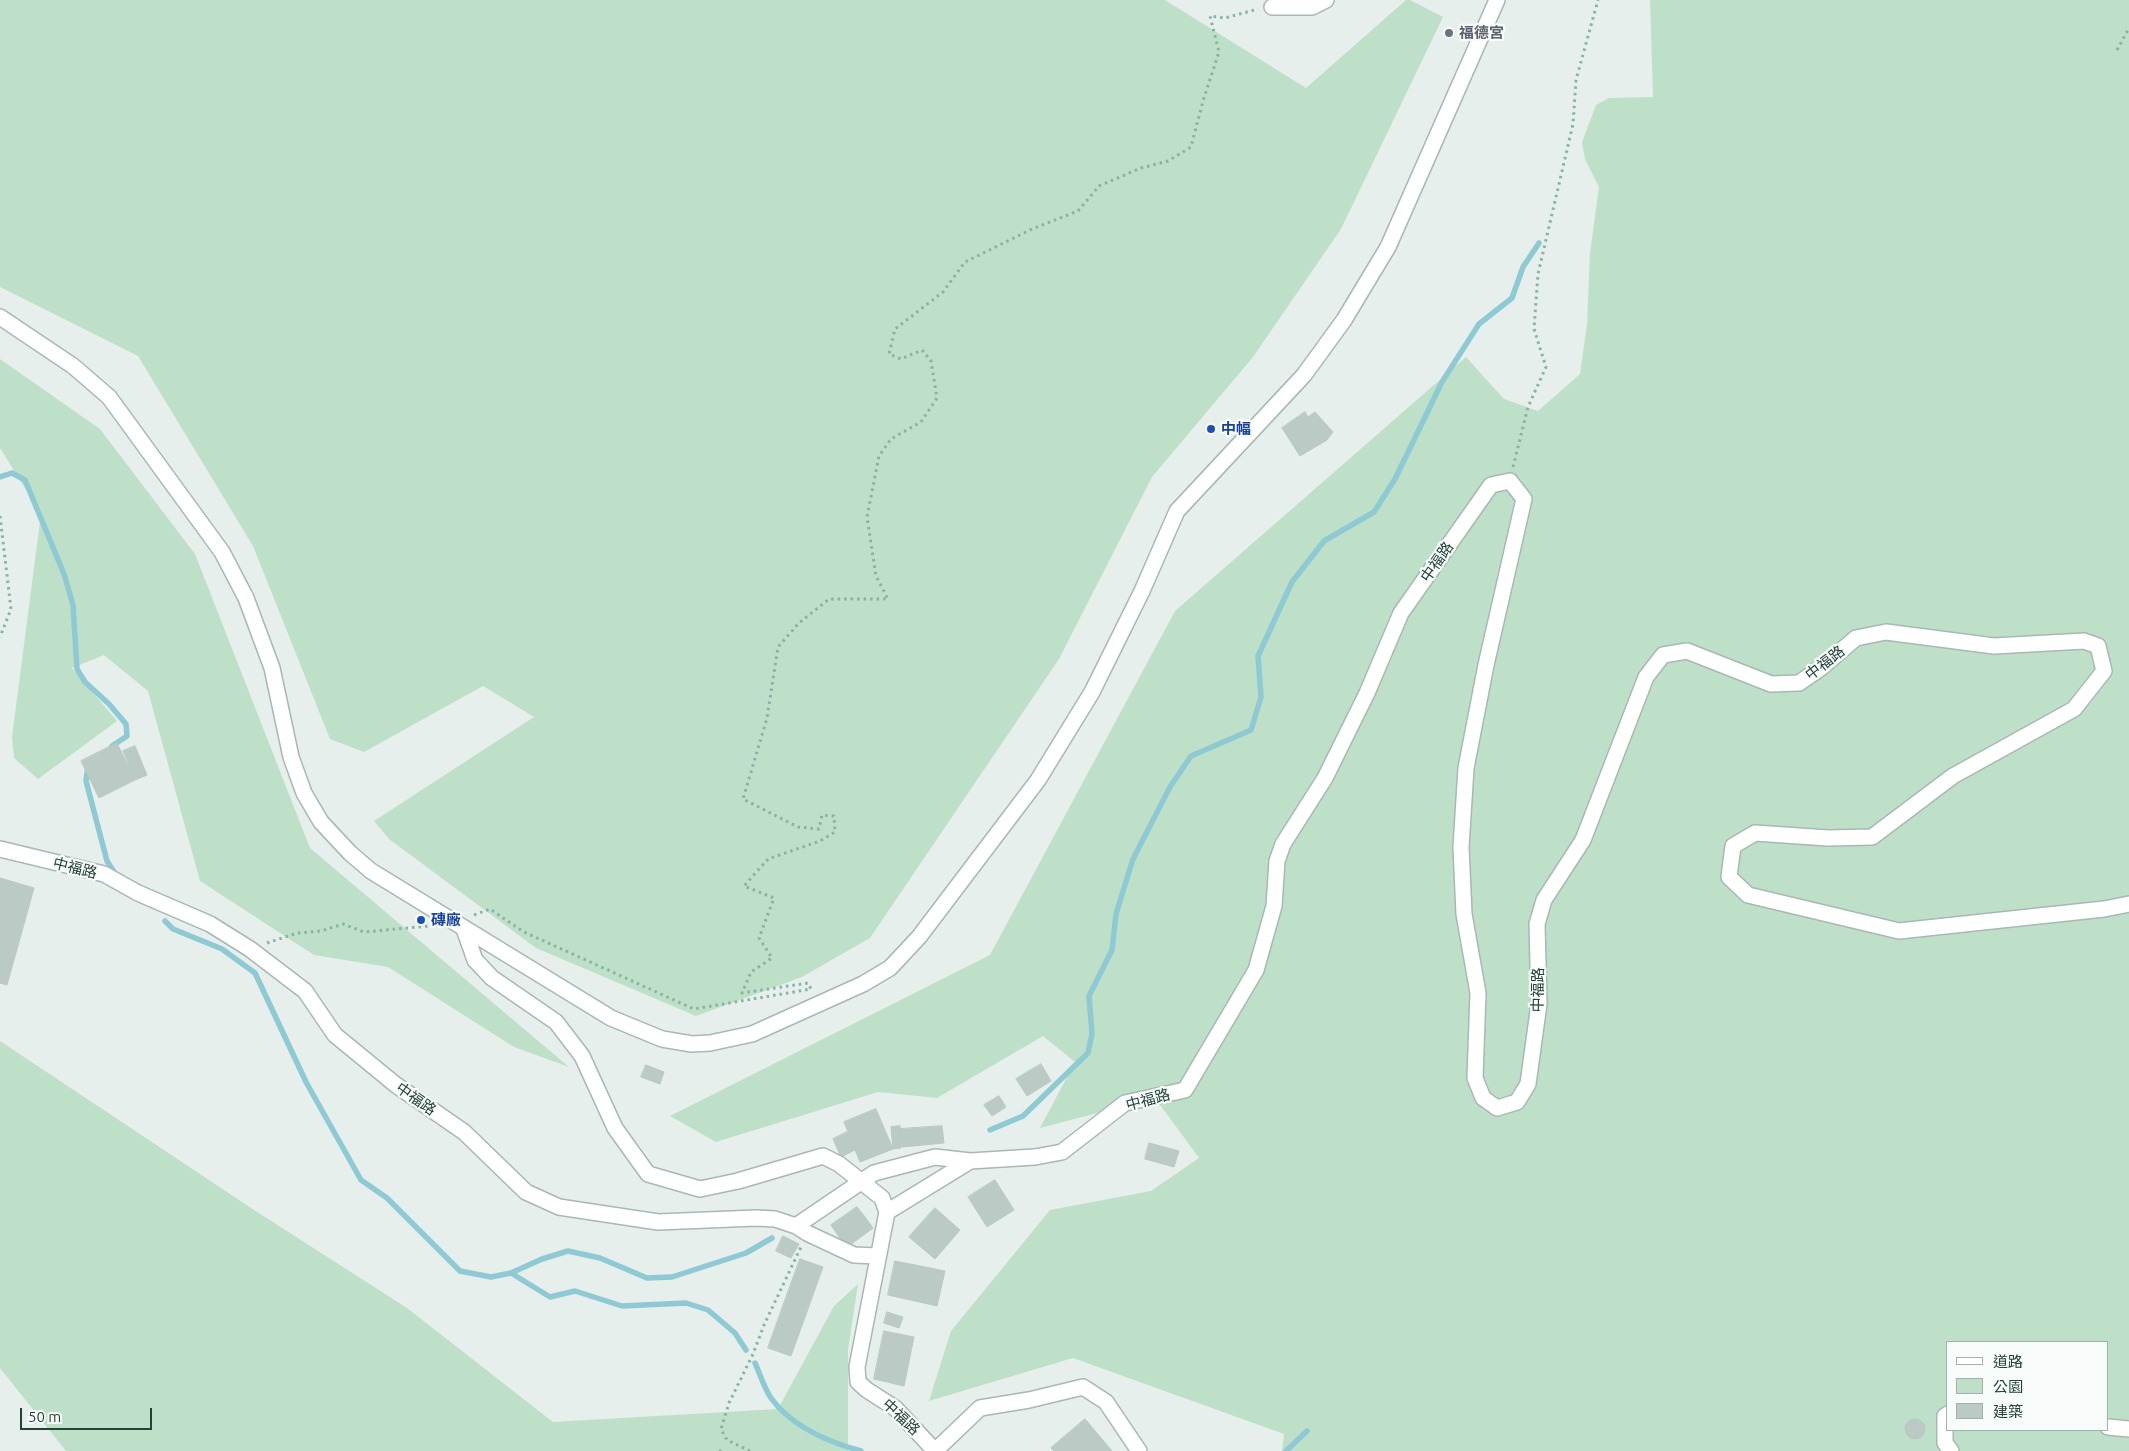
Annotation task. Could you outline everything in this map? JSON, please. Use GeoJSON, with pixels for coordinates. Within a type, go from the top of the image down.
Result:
{"type":"FeatureCollection","features":[{"type":"Feature","properties":{"kind":"street"},"geometry":{"type":"LineString","coordinates":[[1272,7],[1312,7],[1326,0]]}},
{"type":"Feature","properties":{"kind":"street"},"geometry":{"type":"LineString","coordinates":[[0,317],[73,366],[109,397],[222,552],[246,598],[272,668],[290,757],[304,793],[321,822],[350,854],[371,871],[611,1018],[662,1039],[692,1044],[710,1043],[752,1034],[863,984],[890,968],[919,937],[1038,780],[1092,692],[1142,591],[1177,511],[1304,376],[1344,320],[1388,247],[1497,0]]}},
{"type":"Feature","properties":{"kind":"street","name":"中福路"},"geometry":{"type":"LineString","coordinates":[[0,849],[104,874],[138,893],[210,924],[250,949],[305,991],[335,1035],[396,1085],[464,1132],[526,1192],[559,1207],[658,1222],[775,1219],[802,1230],[874,1173],[935,1157],[970,1161],[1035,1157],[1062,1152],[1125,1103],[1185,1090],[1256,970],[1274,906],[1277,861],[1283,844],[1329,770],[1367,693],[1401,613],[1492,485],[1510,481],[1524,499],[1486,665],[1466,768],[1461,846],[1464,914],[1478,993],[1475,1078],[1483,1098],[1497,1108],[1517,1102],[1528,1084],[1539,1004],[1537,924],[1544,900],[1583,840],[1646,677],[1663,655],[1687,651],[1771,684],[1799,682],[1822,667],[1856,638],[1886,632],[1994,646],[2084,641],[2098,646],[2104,671],[2074,709],[1953,776],[1872,837],[1828,838],[1754,833],[1733,846],[1728,877],[1748,895],[1899,931],[2104,909],[2129,904]]}},
{"type":"Feature","properties":{"kind":"street"},"geometry":{"type":"LineString","coordinates":[[459,926],[475,960],[492,978],[556,1022],[582,1056],[615,1128],[648,1174],[700,1188],[738,1181],[823,1156],[839,1164],[882,1198],[887,1212]]}},
{"type":"Feature","properties":{"kind":"street","name":"中福路"},"geometry":{"type":"LineString","coordinates":[[935,1451],[895,1408],[858,1382],[857,1366],[887,1212],[970,1161]]}},
{"type":"Feature","properties":{"kind":"street"},"geometry":{"type":"LineString","coordinates":[[802,1230],[854,1255],[878,1256]]}},
{"type":"Feature","properties":{"kind":"street"},"geometry":{"type":"LineString","coordinates":[[935,1451],[980,1408],[1030,1400],[1083,1388],[1106,1402],[1139,1451]]}},
{"type":"Feature","properties":{"kind":"street"},"geometry":{"type":"LineString","coordinates":[[1946,1416],[1946,1443],[1951,1451]]}},
{"type":"Feature","properties":{"kind":"street"},"geometry":{"type":"LineString","coordinates":[[2109,1427],[2129,1429]]}},
{"type":"Feature","properties":{"kind":"path"},"geometry":{"type":"LineString","coordinates":[[1510,481],[1515,454],[1528,407],[1546,367],[1534,329],[1538,274],[1573,124],[1576,80],[1598,0]]}},
{"type":"Feature","properties":{"kind":"path"},"geometry":{"type":"LineString","coordinates":[[250,949],[297,933],[320,931],[343,924],[364,932],[459,926],[490,908],[524,932],[694,1009],[811,989],[808,983],[742,993],[751,972],[772,958],[759,938],[774,898],[744,886],[768,859],[820,842],[835,832],[834,816],[822,815],[819,829],[798,828],[743,799],[767,718],[778,647],[799,623],[829,599],[888,598],[876,576],[867,517],[879,456],[891,439],[921,422],[937,398],[931,361],[922,350],[901,359],[889,354],[895,329],[943,292],[964,262],[1032,229],[1078,211],[1099,186],[1141,168],[1168,162],[1191,146],[1202,101],[1219,52],[1210,16],[1225,18],[1272,7]]}},
{"type":"Feature","properties":{"kind":"path"},"geometry":{"type":"LineString","coordinates":[[2117,50],[2129,28]]}},
{"type":"Feature","properties":{"kind":"path"},"geometry":{"type":"LineString","coordinates":[[0,516],[11,609],[0,637]]}},
{"type":"Feature","properties":{"kind":"path"},"geometry":{"type":"LineString","coordinates":[[750,1451],[727,1440],[721,1429],[729,1403],[753,1354],[802,1230]]}},
{"type":"Feature","properties":{"kind":"green space"},"geometry":{"type":"Polygon","coordinates":[[[0,0],[1165,0],[1306,88],[1406,0],[1410,0],[1443,17],[1341,229],[1253,357],[1152,477],[1059,659],[870,938],[802,977],[696,1016],[536,948],[389,839],[374,821],[534,717],[483,686],[364,752],[330,739],[253,546],[138,356],[0,287],[0,0]]]}},
{"type":"Feature","properties":{"kind":"green space"},"geometry":{"type":"Polygon","coordinates":[[[1650,0],[2129,0],[2129,1451],[1282,1451],[1284,1434],[1073,1358],[929,1401],[951,1331],[1050,1210],[1151,1191],[1199,1158],[1155,1098],[1040,1128],[1075,1062],[1043,1036],[937,1098],[878,1092],[716,1142],[670,1116],[990,955],[1175,611],[1466,357],[1504,399],[1538,411],[1580,374],[1587,325],[1590,253],[1599,187],[1585,159],[1582,142],[1596,105],[1609,98],[1653,97],[1650,0]]]}},
{"type":"Feature","properties":{"kind":"green space"},"geometry":{"type":"Polygon","coordinates":[[[0,359],[100,429],[195,554],[310,848],[569,1067],[514,1047],[388,967],[314,955],[200,881],[148,691],[104,655],[72,668],[117,721],[38,779],[14,758],[12,737],[41,514],[0,448],[0,359]]]}},
{"type":"Feature","properties":{"kind":"green space"},"geometry":{"type":"Polygon","coordinates":[[[0,1041],[251,1208],[407,1308],[553,1422],[778,1409],[834,1306],[858,1284],[848,1350],[848,1451],[66,1451],[0,1368],[0,1041]]]}},
{"type":"Feature","properties":{"kind":"building"},"geometry":{"type":"Polygon","coordinates":[[[1305,412],[1308,417],[1315,412],[1333,432],[1327,440],[1300,456],[1282,428],[1305,412]]]}},
{"type":"Feature","properties":{"kind":"building"},"geometry":{"type":"Polygon","coordinates":[[[117,743],[135,780],[99,798],[81,761],[117,743]]]}},
{"type":"Feature","properties":{"kind":"building"},"geometry":{"type":"Polygon","coordinates":[[[135,746],[147,775],[135,780],[123,751],[135,746]]]}},
{"type":"Feature","properties":{"kind":"building"},"geometry":{"type":"Polygon","coordinates":[[[0,878],[34,888],[7,985],[0,983],[0,878]]]}},
{"type":"Feature","properties":{"kind":"building"},"geometry":{"type":"Polygon","coordinates":[[[1041,1064],[1051,1081],[1027,1096],[1016,1079],[1041,1064]]]}},
{"type":"Feature","properties":{"kind":"building"},"geometry":{"type":"Polygon","coordinates":[[[646,1065],[664,1072],[660,1084],[641,1077],[646,1065]]]}},
{"type":"Feature","properties":{"kind":"building"},"geometry":{"type":"Polygon","coordinates":[[[999,1096],[1006,1107],[992,1116],[984,1105],[999,1096]]]}},
{"type":"Feature","properties":{"kind":"building"},"geometry":{"type":"Polygon","coordinates":[[[876,1109],[893,1149],[860,1162],[844,1122],[876,1109]]]}},
{"type":"Feature","properties":{"kind":"building"},"geometry":{"type":"Polygon","coordinates":[[[900,1126],[901,1148],[893,1149],[891,1127],[900,1126]]]}},
{"type":"Feature","properties":{"kind":"building"},"geometry":{"type":"Polygon","coordinates":[[[942,1126],[944,1143],[902,1147],[900,1129],[942,1126]]]}},
{"type":"Feature","properties":{"kind":"building"},"geometry":{"type":"Polygon","coordinates":[[[847,1132],[855,1150],[841,1157],[833,1139],[847,1132]]]}},
{"type":"Feature","properties":{"kind":"building"},"geometry":{"type":"Polygon","coordinates":[[[1149,1143],[1179,1151],[1174,1167],[1145,1159],[1149,1143]]]}},
{"type":"Feature","properties":{"kind":"building"},"geometry":{"type":"Polygon","coordinates":[[[995,1180],[1014,1210],[987,1227],[968,1197],[995,1180]]]}},
{"type":"Feature","properties":{"kind":"building"},"geometry":{"type":"Polygon","coordinates":[[[857,1207],[865,1217],[839,1237],[831,1225],[857,1207]]]}},
{"type":"Feature","properties":{"kind":"building"},"geometry":{"type":"Polygon","coordinates":[[[935,1208],[960,1230],[935,1259],[909,1237],[935,1208]]]}},
{"type":"Feature","properties":{"kind":"building"},"geometry":{"type":"Polygon","coordinates":[[[865,1217],[873,1228],[846,1248],[839,1237],[865,1217]]]}},
{"type":"Feature","properties":{"kind":"building"},"geometry":{"type":"Polygon","coordinates":[[[783,1236],[799,1244],[791,1258],[776,1251],[783,1236]]]}},
{"type":"Feature","properties":{"kind":"building"},"geometry":{"type":"Polygon","coordinates":[[[800,1259],[823,1267],[791,1356],[768,1348],[800,1259]]]}},
{"type":"Feature","properties":{"kind":"building"},"geometry":{"type":"Polygon","coordinates":[[[895,1261],[945,1271],[937,1306],[888,1295],[895,1261]]]}},
{"type":"Feature","properties":{"kind":"building"},"geometry":{"type":"Polygon","coordinates":[[[887,1312],[903,1317],[899,1328],[884,1323],[887,1312]]]}},
{"type":"Feature","properties":{"kind":"building"},"geometry":{"type":"Polygon","coordinates":[[[884,1331],[914,1337],[904,1386],[874,1379],[884,1331]]]}},
{"type":"Feature","properties":{"kind":"building"},"geometry":{"type":"Polygon","coordinates":[[[1085,1419],[1112,1451],[1054,1451],[1051,1448],[1085,1419]]]}},
{"type":"Feature","properties":{"kind":"building"},"geometry":{"type":"Polygon","coordinates":[[[1915,1419],[1922,1422],[1925,1429],[1922,1436],[1915,1439],[1908,1436],[1905,1429],[1908,1422],[1915,1419]]]}},
{"type":"Feature","properties":{"kind":"waterway"},"geometry":{"type":"LineString","coordinates":[[990,1130],[1023,1116],[1088,1053],[1092,1034],[1089,996],[1112,950],[1116,914],[1133,859],[1170,787],[1191,756],[1251,730],[1261,697],[1258,656],[1292,582],[1324,541],[1374,512],[1395,479],[1442,382],[1479,324],[1512,298],[1523,267],[1539,243]]}},
{"type":"Feature","properties":{"kind":"waterway"},"geometry":{"type":"LineString","coordinates":[[0,477],[12,473],[25,480],[64,574],[73,605],[77,669],[85,682],[109,704],[126,724],[127,736],[112,746]]}},
{"type":"Feature","properties":{"kind":"waterway"},"geometry":{"type":"LineString","coordinates":[[88,766],[86,781],[107,861],[116,875]]}},
{"type":"Feature","properties":{"kind":"waterway"},"geometry":{"type":"LineString","coordinates":[[165,921],[173,929],[222,949],[255,973],[306,1082],[361,1180],[387,1198],[460,1271],[491,1277],[511,1273],[542,1259],[568,1251],[600,1258],[647,1278],[672,1277],[746,1253],[772,1238]]}},
{"type":"Feature","properties":{"kind":"waterway"},"geometry":{"type":"LineString","coordinates":[[511,1273],[550,1297],[575,1291],[622,1306],[686,1303],[708,1310],[735,1333],[746,1350]]}},
{"type":"Feature","properties":{"kind":"waterway"},"geometry":{"type":"LineString","coordinates":[[755,1363],[771,1398],[789,1417],[824,1438],[861,1451]]}},
{"type":"Feature","properties":{"kind":"waterway"},"geometry":{"type":"LineString","coordinates":[[1286,1451],[1307,1431]]}},
{"type":"Feature","properties":{"kind":"place","name":"福德宮"},"geometry":{"type":"Point","coordinates":[1449,33]}},
{"type":"Feature","properties":{"kind":"place","name":"中幅"},"geometry":{"type":"Point","coordinates":[1211,429]}},
{"type":"Feature","properties":{"kind":"place","name":"磚廠"},"geometry":{"type":"Point","coordinates":[421,920]}}]}
